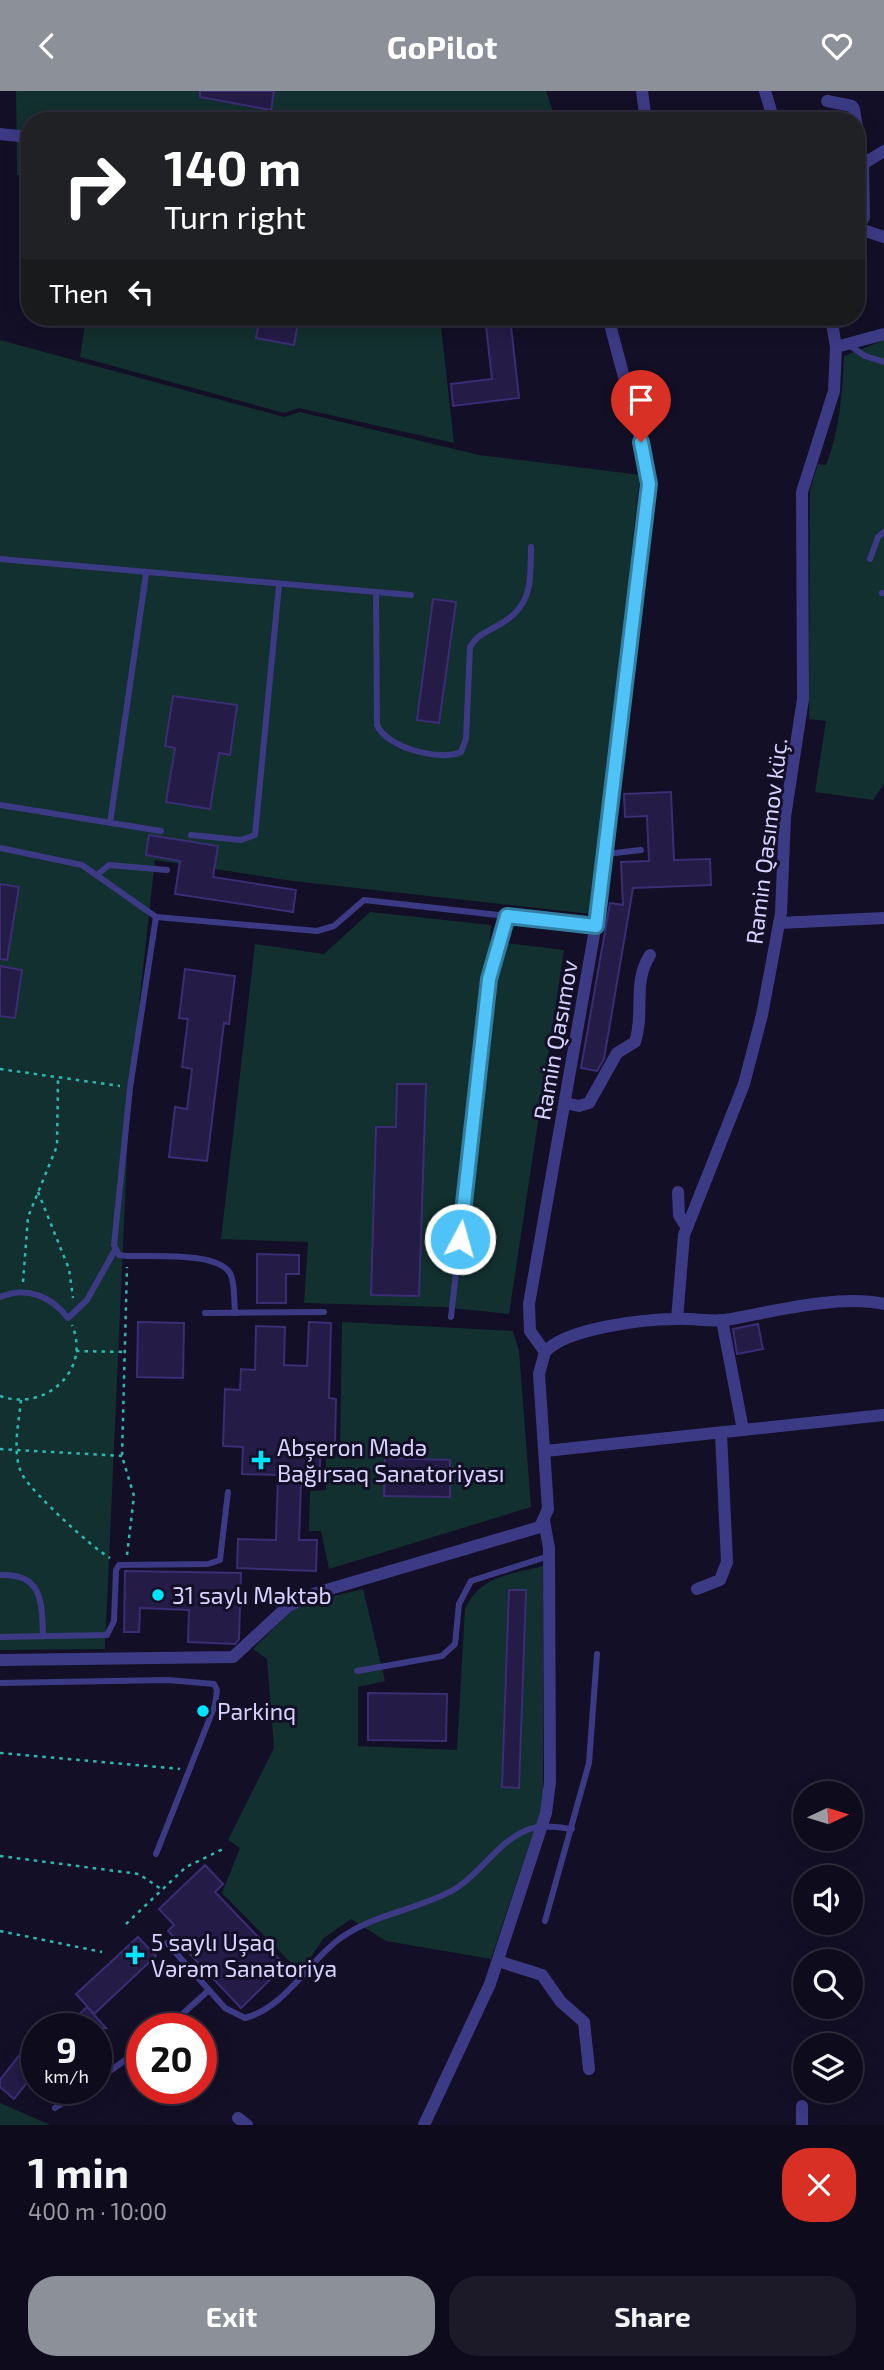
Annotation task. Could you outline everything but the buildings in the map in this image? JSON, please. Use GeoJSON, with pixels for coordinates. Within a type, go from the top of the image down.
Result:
{"type":"FeatureCollection","features":[{"type":"Feature","properties":{"kind":"street"},"geometry":{"type":"LineString","coordinates":[[642,91],[645,112]]}},
{"type":"Feature","properties":{"kind":"street"},"geometry":{"type":"LineString","coordinates":[[765,91],[771,112]]}},
{"type":"Feature","properties":{"kind":"street"},"geometry":{"type":"LineString","coordinates":[[827,101],[852,106],[854,112]]}},
{"type":"Feature","properties":{"kind":"street"},"geometry":{"type":"LineString","coordinates":[[0,134],[21,137]]}},
{"type":"Feature","properties":{"kind":"street"},"geometry":{"type":"LineString","coordinates":[[865,164],[884,151]]}},
{"type":"Feature","properties":{"kind":"street"},"geometry":{"type":"LineString","coordinates":[[865,233],[884,237]]}},
{"type":"Feature","properties":{"kind":"street","name":"Ramin Qasımov"},"geometry":{"type":"LineString","coordinates":[[545,1352],[530,1331],[529,1304],[596,926],[649,484],[646,460],[610,326]]}},
{"type":"Feature","properties":{"kind":"street","name":"Ramin Qasımov küç."},"geometry":{"type":"LineString","coordinates":[[677,1319],[680,1260],[687,1228],[744,1084],[762,1015],[779,923],[785,817],[803,711],[802,492],[832,404],[842,346],[834,326]]}},
{"type":"Feature","properties":{"kind":"street"},"geometry":{"type":"LineString","coordinates":[[842,346],[884,334]]}},
{"type":"Feature","properties":{"kind":"street"},"geometry":{"type":"LineString","coordinates":[[779,923],[884,918]]}},
{"type":"Feature","properties":{"kind":"street"},"geometry":{"type":"LineString","coordinates":[[565,1103],[579,1106],[589,1103],[617,1053],[635,1042],[639,1020],[639,981],[642,968],[650,955]]}},
{"type":"Feature","properties":{"kind":"street"},"geometry":{"type":"LineString","coordinates":[[678,1192],[679,1215],[687,1228]]}},
{"type":"Feature","properties":{"kind":"street"},"geometry":{"type":"LineString","coordinates":[[0,1660],[233,1657],[277,1615],[300,1599],[532,1531],[544,1521],[548,1509],[539,1384],[545,1352],[558,1341],[577,1334],[677,1319],[722,1320],[781,1308],[862,1301],[884,1304]]}},
{"type":"Feature","properties":{"kind":"street"},"geometry":{"type":"LineString","coordinates":[[722,1320],[743,1430]]}},
{"type":"Feature","properties":{"kind":"street"},"geometry":{"type":"LineString","coordinates":[[545,1451],[884,1415]]}},
{"type":"Feature","properties":{"kind":"street"},"geometry":{"type":"LineString","coordinates":[[697,1589],[720,1580],[727,1562],[721,1433]]}},
{"type":"Feature","properties":{"kind":"street"},"geometry":{"type":"LineString","coordinates":[[424,2125],[481,2006],[498,1962],[541,1827],[550,1782],[549,1537],[544,1521]]}},
{"type":"Feature","properties":{"kind":"street"},"geometry":{"type":"LineString","coordinates":[[498,1962],[542,1975],[561,2002],[584,2022],[589,2069]]}},
{"type":"Feature","properties":{"kind":"street"},"geometry":{"type":"LineString","coordinates":[[802,2106],[802,2125]]}},
{"type":"Feature","properties":{"kind":"lane"},"geometry":{"type":"LineString","coordinates":[[842,346],[884,362]]}},
{"type":"Feature","properties":{"kind":"lane"},"geometry":{"type":"LineString","coordinates":[[870,559],[878,537],[884,532]]}},
{"type":"Feature","properties":{"kind":"lane"},"geometry":{"type":"LineString","coordinates":[[376,592],[377,725],[380,733],[388,739],[422,751],[455,755],[461,752],[466,739],[470,647],[475,637],[507,621],[522,608],[530,586],[531,547]]}},
{"type":"Feature","properties":{"kind":"lane"},"geometry":{"type":"LineString","coordinates":[[0,559],[146,574],[411,595]]}},
{"type":"Feature","properties":{"kind":"lane"},"geometry":{"type":"LineString","coordinates":[[110,823],[146,574]]}},
{"type":"Feature","properties":{"kind":"lane"},"geometry":{"type":"LineString","coordinates":[[191,835],[241,840],[255,835],[279,585]]}},
{"type":"Feature","properties":{"kind":"lane"},"geometry":{"type":"LineString","coordinates":[[0,805],[161,831]]}},
{"type":"Feature","properties":{"kind":"lane"},"geometry":{"type":"LineString","coordinates":[[0,848],[82,865],[156,917],[317,931],[334,926],[364,900],[596,926]]}},
{"type":"Feature","properties":{"kind":"lane"},"geometry":{"type":"LineString","coordinates":[[606,854],[640,850]]}},
{"type":"Feature","properties":{"kind":"lane"},"geometry":{"type":"LineString","coordinates":[[98,874],[109,865],[167,870]]}},
{"type":"Feature","properties":{"kind":"lane"},"geometry":{"type":"LineString","coordinates":[[451,1317],[489,979],[507,916]]}},
{"type":"Feature","properties":{"kind":"lane"},"geometry":{"type":"LineString","coordinates":[[0,1297],[23,1292],[49,1299],[68,1318],[87,1300],[115,1251],[113,1237],[130,1088],[156,917]]}},
{"type":"Feature","properties":{"kind":"lane"},"geometry":{"type":"LineString","coordinates":[[115,1251],[127,1256],[203,1259],[219,1263],[231,1275],[235,1313]]}},
{"type":"Feature","properties":{"kind":"lane"},"geometry":{"type":"LineString","coordinates":[[205,1313],[324,1312]]}},
{"type":"Feature","properties":{"kind":"lane"},"geometry":{"type":"LineString","coordinates":[[0,1637],[107,1635],[114,1621],[116,1570],[123,1563],[208,1564],[220,1560],[228,1492]]}},
{"type":"Feature","properties":{"kind":"lane"},"geometry":{"type":"LineString","coordinates":[[357,1671],[442,1656],[455,1644],[459,1604],[471,1581],[549,1556]]}},
{"type":"Feature","properties":{"kind":"lane"},"geometry":{"type":"LineString","coordinates":[[0,1575],[19,1574],[33,1584],[40,1605],[43,1636]]}},
{"type":"Feature","properties":{"kind":"lane"},"geometry":{"type":"LineString","coordinates":[[545,1921],[589,1763],[597,1654]]}},
{"type":"Feature","properties":{"kind":"lane"},"geometry":{"type":"LineString","coordinates":[[0,1683],[209,1681],[217,1690],[217,1698],[156,1854]]}},
{"type":"Feature","properties":{"kind":"lane"},"geometry":{"type":"LineString","coordinates":[[167,1943],[209,1990],[237,2015],[245,2018],[252,2016],[296,1982],[340,1938],[456,1888],[513,1838],[525,1831],[541,1827],[572,1829]]}},
{"type":"Feature","properties":{"kind":"lane"},"geometry":{"type":"LineString","coordinates":[[184,2013],[209,1990]]}},
{"type":"Feature","properties":{"kind":"lane"},"geometry":{"type":"LineString","coordinates":[[55,2108],[61,2104]]}},
{"type":"Feature","properties":{"kind":"path"},"geometry":{"type":"LineString","coordinates":[[0,1069],[130,1088]]}},
{"type":"Feature","properties":{"kind":"path"},"geometry":{"type":"LineString","coordinates":[[23,1292],[28,1217],[57,1146],[58,1078]]}},
{"type":"Feature","properties":{"kind":"path"},"geometry":{"type":"LineString","coordinates":[[38,1192],[69,1269],[75,1313]]}},
{"type":"Feature","properties":{"kind":"path"},"geometry":{"type":"LineString","coordinates":[[21,1400],[17,1450],[23,1475],[94,1548],[123,1563],[134,1496],[122,1456],[127,1352],[127,1256]]}},
{"type":"Feature","properties":{"kind":"path"},"geometry":{"type":"LineString","coordinates":[[0,1396],[21,1400],[42,1397],[54,1391],[71,1370],[76,1351],[74,1330],[68,1318]]}},
{"type":"Feature","properties":{"kind":"path"},"geometry":{"type":"LineString","coordinates":[[76,1351],[127,1352]]}},
{"type":"Feature","properties":{"kind":"path"},"geometry":{"type":"LineString","coordinates":[[0,1449],[122,1456]]}},
{"type":"Feature","properties":{"kind":"path"},"geometry":{"type":"LineString","coordinates":[[0,1753],[190,1770]]}},
{"type":"Feature","properties":{"kind":"path"},"geometry":{"type":"LineString","coordinates":[[126,1924],[186,1867],[225,1848]]}},
{"type":"Feature","properties":{"kind":"path"},"geometry":{"type":"LineString","coordinates":[[0,1857],[139,1874],[161,1889]]}},
{"type":"Feature","properties":{"kind":"path"},"geometry":{"type":"LineString","coordinates":[[0,1931],[102,1952]]}},
{"type":"Feature","properties":{"kind":"green space"},"geometry":{"type":"Polygon","coordinates":[[[16,91],[546,91],[553,112],[21,112],[21,175],[17,175],[16,91]]]}},
{"type":"Feature","properties":{"kind":"green space"},"geometry":{"type":"Polygon","coordinates":[[[85,326],[441,326],[454,443],[299,408],[284,413],[80,357],[85,326]]]}},
{"type":"Feature","properties":{"kind":"green space"},"geometry":{"type":"Polygon","coordinates":[[[0,340],[284,417],[300,412],[479,455],[640,475],[591,914],[293,881],[155,860],[130,1088],[105,1649],[0,1650],[0,340]]]}},
{"type":"Feature","properties":{"kind":"green space"},"geometry":{"type":"Polygon","coordinates":[[[884,340],[884,784],[873,800],[815,792],[826,721],[809,719],[810,490],[818,464],[826,465],[834,439],[844,356],[884,340]]]}},
{"type":"Feature","properties":{"kind":"green space"},"geometry":{"type":"Polygon","coordinates":[[[370,912],[491,925],[490,941],[564,950],[509,1314],[442,1307],[304,1303],[308,1242],[221,1239],[255,944],[324,954],[370,912]]]}},
{"type":"Feature","properties":{"kind":"green space"},"geometry":{"type":"Polygon","coordinates":[[[342,1322],[513,1331],[519,1351],[531,1507],[329,1569],[321,1531],[309,1531],[310,1491],[326,1490],[326,1455],[340,1454],[342,1322]]]}},
{"type":"Feature","properties":{"kind":"green space"},"geometry":{"type":"Polygon","coordinates":[[[543,1566],[543,1804],[491,1959],[386,1941],[351,1919],[324,1938],[300,1972],[222,1893],[240,1848],[228,1840],[274,1748],[267,1659],[253,1649],[290,1612],[312,1601],[363,1589],[385,1681],[358,1687],[358,1746],[457,1750],[465,1609],[479,1589],[497,1578],[543,1566]]]}},
{"type":"Feature","properties":{"kind":"green space"},"geometry":{"type":"Polygon","coordinates":[[[0,2103],[50,2125],[0,2125],[0,2103]]]}},
{"type":"Feature","properties":{"kind":"place","name":"Abşeron Mədə Bağırsaq Sanatoriyası"},"geometry":{"type":"Point","coordinates":[261,1460]}},
{"type":"Feature","properties":{"kind":"place","name":"31 saylı Məktəb"},"geometry":{"type":"Point","coordinates":[158,1595]}},
{"type":"Feature","properties":{"kind":"place","name":"Parkinq"},"geometry":{"type":"Point","coordinates":[203,1711]}},
{"type":"Feature","properties":{"kind":"place","name":"5 saylı Uşaq Vərəm Sanatoriya"},"geometry":{"type":"Point","coordinates":[135,1955]}},
{"type":"Feature","properties":{"kind":"route"},"geometry":{"type":"LineString","coordinates":[[460,1239],[489,979],[507,916],[596,926],[649,484],[641,442]]}}]}
